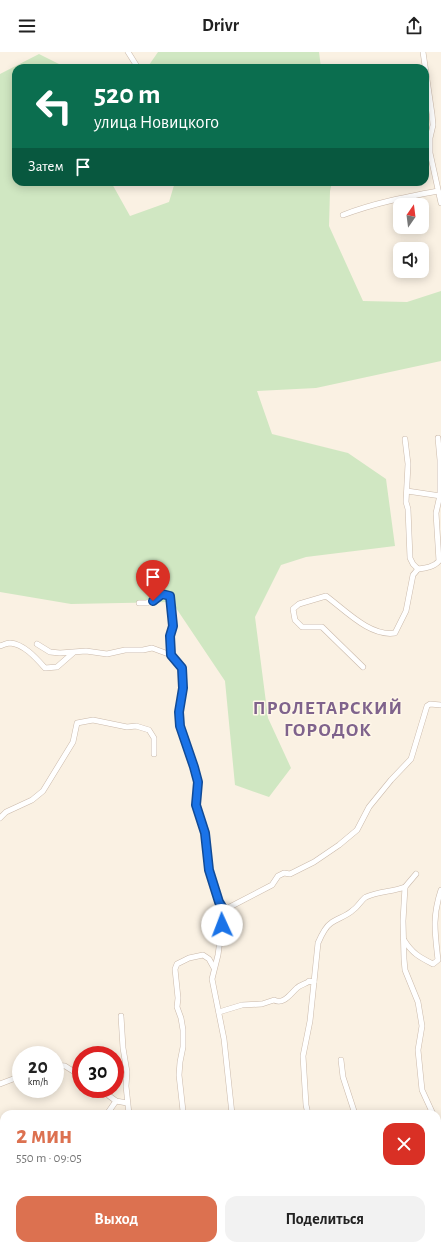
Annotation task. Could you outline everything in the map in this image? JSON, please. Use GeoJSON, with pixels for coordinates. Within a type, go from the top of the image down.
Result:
{"type":"FeatureCollection","features":[{"type":"Feature","properties":{"kind":"street"},"geometry":{"type":"LineString","coordinates":[[128,52],[136,64]]}},
{"type":"Feature","properties":{"kind":"street"},"geometry":{"type":"LineString","coordinates":[[423,52],[425,64]]}},
{"type":"Feature","properties":{"kind":"street"},"geometry":{"type":"LineString","coordinates":[[429,93],[433,125],[430,138],[430,153],[441,203]]}},
{"type":"Feature","properties":{"kind":"street"},"geometry":{"type":"LineString","coordinates":[[343,215],[390,200],[438,192]]}},
{"type":"Feature","properties":{"kind":"street"},"geometry":{"type":"LineString","coordinates":[[363,667],[322,627],[302,627],[298,624],[295,620],[293,609],[299,604],[326,596],[370,629],[389,634],[395,633],[406,611],[413,575],[418,569],[430,567],[437,564],[439,561],[436,513],[440,496],[440,460],[438,438]]}},
{"type":"Feature","properties":{"kind":"street"},"geometry":{"type":"LineString","coordinates":[[405,439],[408,464],[406,502],[408,509],[410,558],[418,569]]}},
{"type":"Feature","properties":{"kind":"street"},"geometry":{"type":"LineString","coordinates":[[407,491],[440,496]]}},
{"type":"Feature","properties":{"kind":"street"},"geometry":{"type":"LineString","coordinates":[[139,603],[147,604],[162,594],[170,596],[173,626],[170,636],[171,655]]}},
{"type":"Feature","properties":{"kind":"street"},"geometry":{"type":"LineString","coordinates":[[0,646],[9,643],[19,646],[33,654],[45,668],[57,668],[73,653]]}},
{"type":"Feature","properties":{"kind":"street"},"geometry":{"type":"LineString","coordinates":[[37,644],[50,652],[60,653],[86,651],[107,654],[125,650],[143,650],[152,648],[171,655],[182,668],[183,688],[179,712],[180,726],[198,782],[196,805],[205,833],[209,870],[219,902],[224,910],[218,955],[212,979],[224,1039],[232,1110]]}},
{"type":"Feature","properties":{"kind":"street"},"geometry":{"type":"LineString","coordinates":[[224,910],[272,885],[278,876],[284,873],[290,874],[314,862],[339,846],[357,830],[369,807],[391,780],[411,759],[427,706],[430,704],[441,705]]}},
{"type":"Feature","properties":{"kind":"street"},"geometry":{"type":"LineString","coordinates":[[0,818],[6,812],[32,800],[43,791],[73,742],[77,723],[93,720],[127,726],[136,726],[149,730],[154,738],[154,754]]}},
{"type":"Feature","properties":{"kind":"street"},"geometry":{"type":"LineString","coordinates":[[307,1110],[303,1056],[310,1021],[318,943],[323,932],[331,923],[344,917],[365,898],[382,892],[394,892],[405,887],[416,874]]}},
{"type":"Feature","properties":{"kind":"street"},"geometry":{"type":"LineString","coordinates":[[405,887],[403,940],[405,970],[418,1002],[422,1026],[418,1050],[422,1090],[431,1110]]}},
{"type":"Feature","properties":{"kind":"street"},"geometry":{"type":"LineString","coordinates":[[403,940],[411,951],[421,958],[433,964],[438,960],[434,929],[436,906],[441,890]]}},
{"type":"Feature","properties":{"kind":"street"},"geometry":{"type":"LineString","coordinates":[[183,1110],[179,1075],[183,1047],[183,1030],[177,1007],[178,998],[175,969],[177,964],[189,958],[203,955],[209,959],[214,968]]}},
{"type":"Feature","properties":{"kind":"street"},"geometry":{"type":"LineString","coordinates":[[219,1012],[242,1005],[262,1004],[274,1000],[277,1002],[283,1001],[288,996],[292,995],[299,986],[309,981],[314,982]]}},
{"type":"Feature","properties":{"kind":"street"},"geometry":{"type":"LineString","coordinates":[[122,1016],[123,1048],[127,1072],[128,1110]]}},
{"type":"Feature","properties":{"kind":"street"},"geometry":{"type":"LineString","coordinates":[[341,1060],[342,1077],[354,1110]]}},
{"type":"Feature","properties":{"kind":"street"},"geometry":{"type":"LineString","coordinates":[[0,1084],[12,1079]]}},
{"type":"Feature","properties":{"kind":"street"},"geometry":{"type":"LineString","coordinates":[[112,1098],[116,1101],[127,1103]]}},
{"type":"Feature","properties":{"kind":"street"},"geometry":{"type":"LineString","coordinates":[[110,1110],[116,1101]]}},
{"type":"Feature","properties":{"kind":"green space"},"geometry":{"type":"Polygon","coordinates":[[[158,52],[319,52],[320,64],[150,64],[158,52]]]}},
{"type":"Feature","properties":{"kind":"green space"},"geometry":{"type":"Polygon","coordinates":[[[39,54],[59,64],[20,64],[39,54]]]}},
{"type":"Feature","properties":{"kind":"green space"},"geometry":{"type":"Polygon","coordinates":[[[12,68],[12,186],[113,186],[130,216],[169,202],[174,186],[331,186],[329,226],[363,301],[407,302],[441,291],[441,361],[316,388],[257,391],[272,434],[348,453],[386,479],[395,546],[306,557],[281,565],[255,617],[268,718],[291,768],[269,797],[235,785],[225,681],[172,602],[71,604],[0,592],[0,74],[12,68]]]}},
{"type":"Feature","properties":{"kind":"district","name":"ПРОЛЕТАРСКИЙ ГОРОДОК"},"geometry":{"type":"Point","coordinates":[328,718]}},
{"type":"Feature","properties":{"kind":"route"},"geometry":{"type":"LineString","coordinates":[[153,601],[162,594],[170,596],[173,626],[170,636],[171,655],[182,668],[183,688],[179,712],[180,726],[198,782],[196,805],[205,833],[209,870],[219,902],[224,910],[222,925]]}}]}
